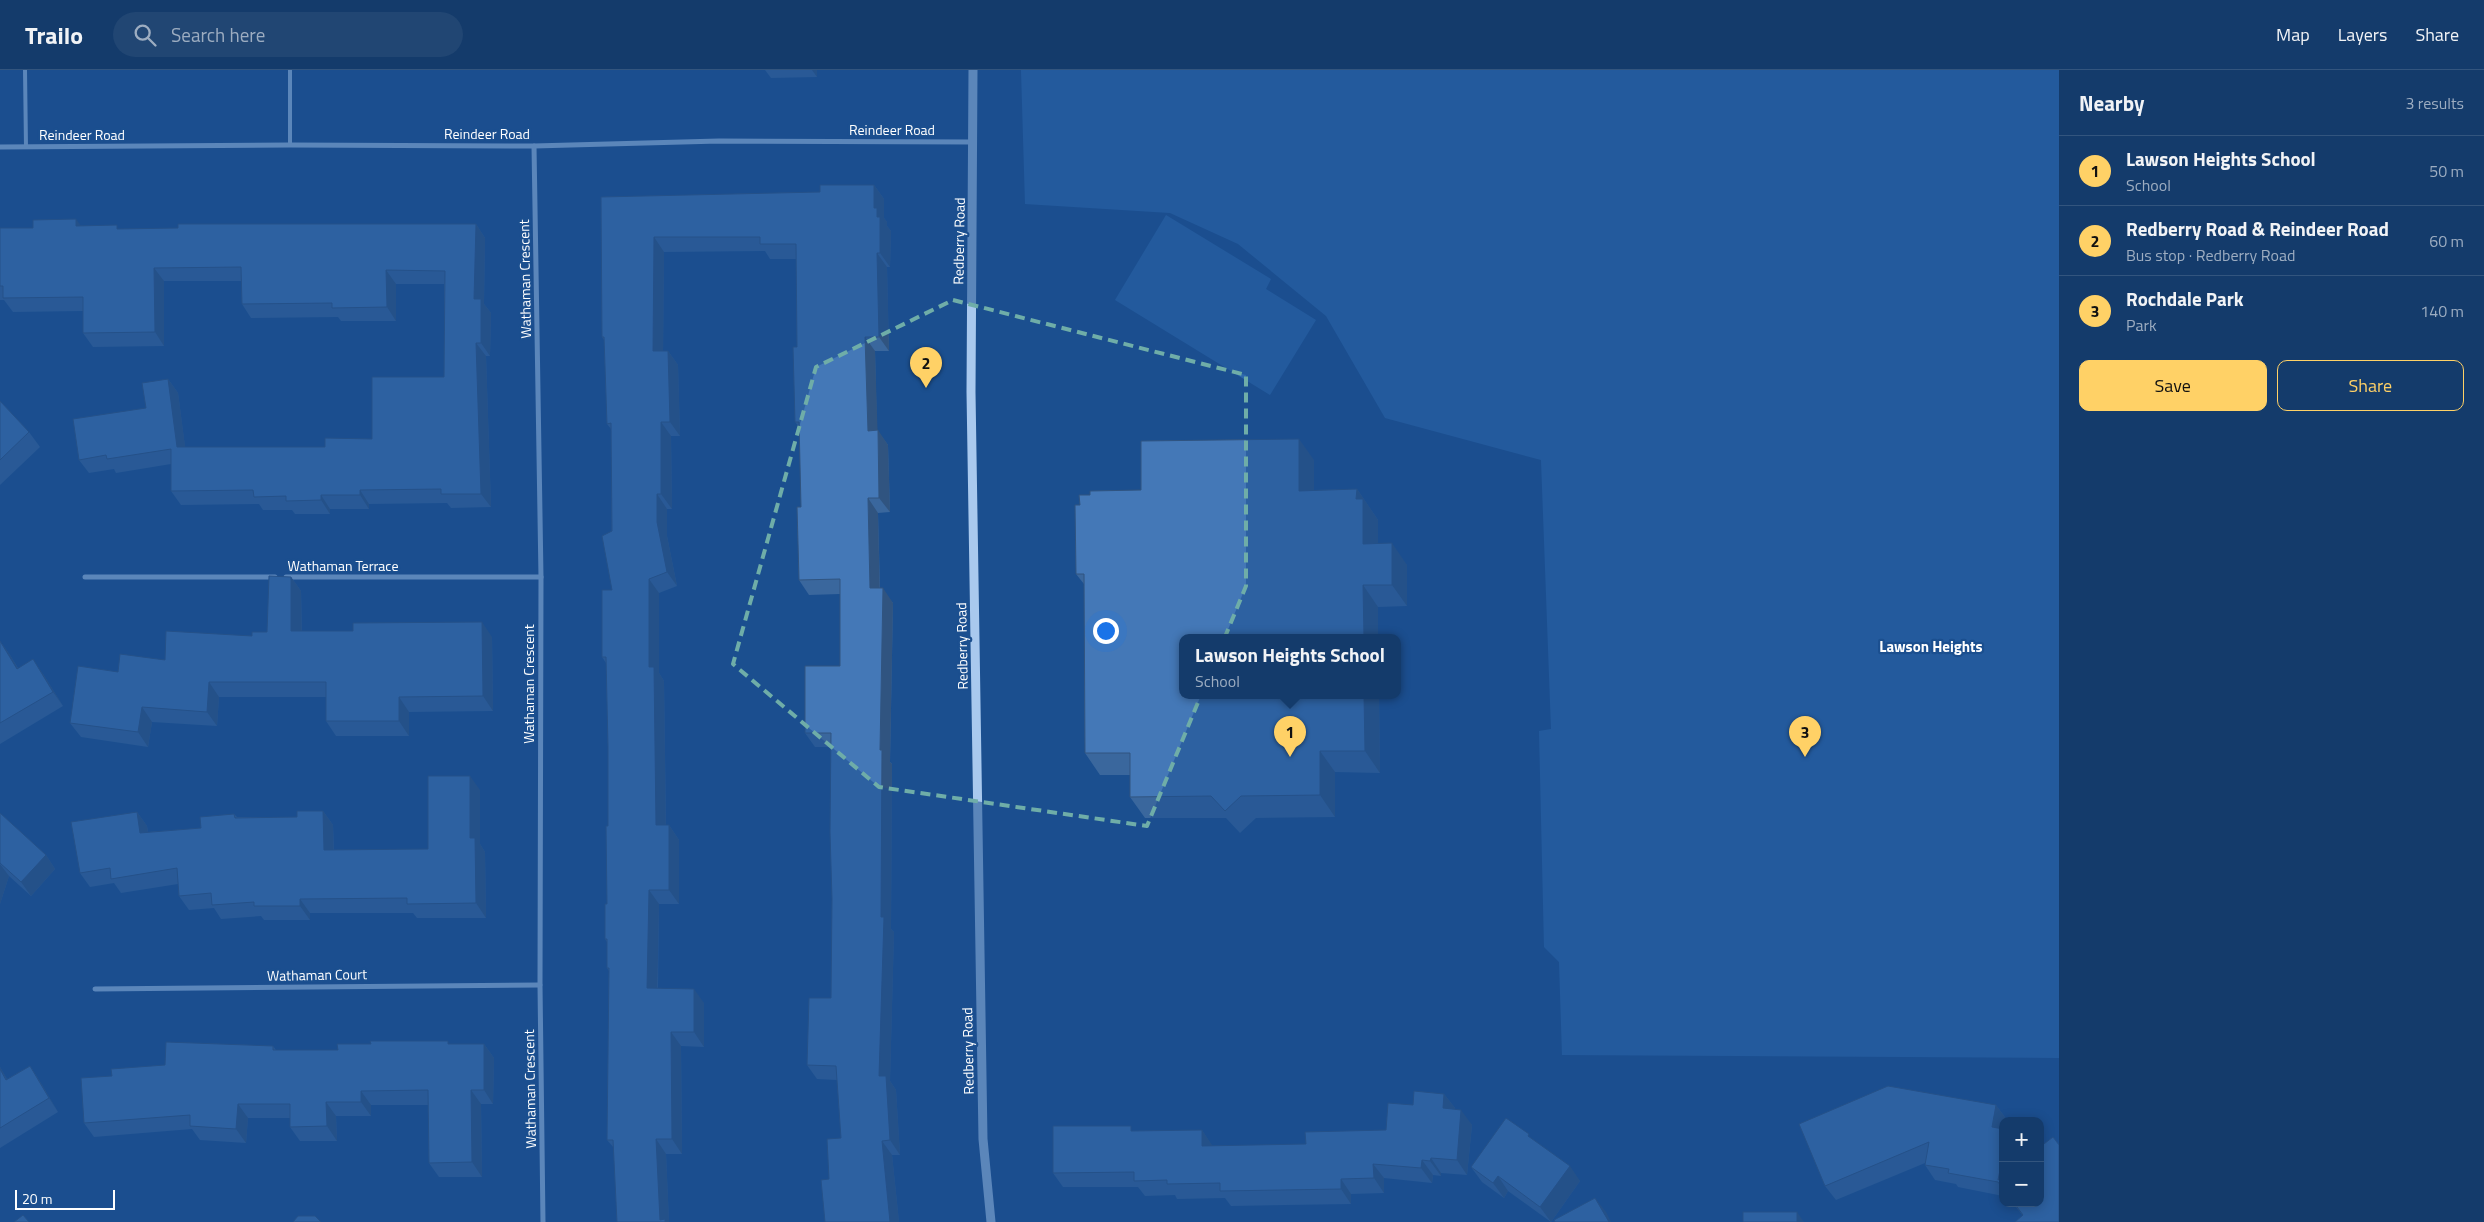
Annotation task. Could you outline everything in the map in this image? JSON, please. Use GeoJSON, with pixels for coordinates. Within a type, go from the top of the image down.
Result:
{"type":"FeatureCollection","features":[{"type":"Feature","properties":{"kind":"street","name":"Redberry Road"},"geometry":{"type":"LineString","coordinates":[[973,70],[971,392],[983,1139],[991,1222]]}},
{"type":"Feature","properties":{"kind":"street","name":"Reindeer Road"},"geometry":{"type":"LineString","coordinates":[[0,147],[534,146],[719,141],[973,142]]}},
{"type":"Feature","properties":{"kind":"street","name":"Wathaman Crescent"},"geometry":{"type":"LineString","coordinates":[[534,146],[541,577],[540,985],[543,1222]]}},
{"type":"Feature","properties":{"kind":"street","name":"Wathaman Terrace"},"geometry":{"type":"LineString","coordinates":[[85,577],[541,577]]}},
{"type":"Feature","properties":{"kind":"street","name":"Wathaman Court"},"geometry":{"type":"LineString","coordinates":[[95,989],[540,985]]}},
{"type":"Feature","properties":{"kind":"lane"},"geometry":{"type":"LineString","coordinates":[[25,70],[26,147]]}},
{"type":"Feature","properties":{"kind":"lane"},"geometry":{"type":"LineString","coordinates":[[290,70],[290,145]]}},
{"type":"Feature","properties":{"kind":"highlighted area"},"geometry":{"type":"Polygon","coordinates":[[[953,300],[1246,375],[1246,586],[1147,826],[879,787],[733,664],[816,367],[953,300]]]}},
{"type":"Feature","properties":{"kind":"shaded area"},"geometry":{"type":"Polygon","coordinates":[[[1021,70],[2059,70],[2059,1058],[1562,1055],[1559,962],[1544,947],[1539,731],[1551,729],[1541,460],[1385,418],[1326,316],[1238,244],[1170,213],[1025,204],[1021,70]]]}},
{"type":"Feature","properties":{"kind":"shaded area"},"geometry":{"type":"Polygon","coordinates":[[[1166,215],[1271,279],[1266,289],[1316,320],[1270,395],[1115,300],[1166,215]]]}},
{"type":"Feature","properties":{"kind":"building"},"geometry":{"type":"Polygon","coordinates":[[[820,185],[874,185],[874,208],[877,208],[877,217],[880,217],[880,253],[877,253],[879,337],[865,337],[868,431],[878,430],[879,498],[868,498],[870,588],[883,588],[880,750],[882,750],[881,917],[884,917],[879,1076],[886,1076],[890,1140],[882,1141],[890,1222],[825,1222],[821,1180],[829,1179],[827,1139],[841,1138],[836,1066],[807,1065],[809,998],[831,998],[832,899],[830,832],[831,733],[805,733],[805,666],[840,666],[840,579],[799,580],[797,507],[801,507],[799,422],[795,422],[793,347],[797,347],[796,244],[760,244],[760,237],[654,237],[653,351],[668,351],[670,422],[661,422],[661,494],[657,494],[657,522],[667,572],[649,579],[649,667],[654,667],[656,825],[669,825],[669,890],[649,890],[647,988],[694,989],[694,1032],[671,1032],[672,1139],[656,1139],[660,1220],[665,1219],[665,1222],[617,1222],[613,1140],[607,1140],[609,968],[607,968],[607,939],[605,939],[605,904],[607,904],[608,747],[606,657],[602,657],[602,590],[612,590],[602,536],[612,531],[611,423],[607,424],[604,337],[602,337],[601,197],[820,192],[820,185]]]}},
{"type":"Feature","properties":{"kind":"building"},"geometry":{"type":"Polygon","coordinates":[[[76,219],[76,226],[117,225],[117,229],[178,228],[178,224],[476,224],[474,299],[481,299],[481,343],[476,343],[481,494],[441,494],[441,489],[360,490],[360,495],[321,495],[321,500],[286,501],[286,496],[254,497],[253,490],[171,491],[171,449],[107,459],[106,455],[79,460],[73,419],[146,408],[142,383],[168,379],[177,447],[325,447],[325,438],[372,439],[372,377],[444,377],[445,271],[386,270],[387,307],[332,308],[332,303],[242,304],[241,267],[154,268],[155,332],[83,333],[83,297],[3,298],[3,286],[0,286],[0,228],[33,228],[33,220],[76,219]]]}},
{"type":"Feature","properties":{"kind":"building"},"geometry":{"type":"Polygon","coordinates":[[[0,401],[29,432],[0,460],[0,401]]]}},
{"type":"Feature","properties":{"kind":"building"},"geometry":{"type":"Polygon","coordinates":[[[1299,439],[1299,491],[1357,489],[1356,499],[1363,499],[1363,544],[1392,543],[1392,585],[1363,585],[1364,634],[1179,634],[1179,699],[1364,699],[1365,751],[1320,751],[1320,795],[1241,796],[1225,811],[1211,796],[1130,797],[1130,753],[1085,753],[1084,574],[1076,574],[1075,505],[1080,505],[1079,495],[1090,495],[1090,491],[1141,490],[1141,441],[1299,439]]]}},
{"type":"Feature","properties":{"kind":"building"},"geometry":{"type":"Polygon","coordinates":[[[269,576],[291,577],[291,631],[353,631],[353,623],[482,622],[483,696],[399,697],[399,721],[326,721],[326,682],[209,682],[207,712],[142,707],[138,732],[70,723],[78,666],[118,672],[120,654],[165,660],[166,631],[252,636],[252,632],[267,632],[269,576]]]}},
{"type":"Feature","properties":{"kind":"building"},"geometry":{"type":"Polygon","coordinates":[[[0,641],[17,669],[33,659],[53,692],[0,723],[0,641]]]}},
{"type":"Feature","properties":{"kind":"building"},"geometry":{"type":"Polygon","coordinates":[[[428,776],[470,776],[470,838],[475,838],[476,903],[407,904],[407,898],[300,899],[300,906],[254,906],[254,902],[212,905],[211,893],[179,896],[177,868],[111,879],[110,868],[80,873],[71,822],[137,812],[140,833],[201,828],[200,817],[234,814],[235,818],[297,817],[297,811],[323,811],[324,850],[428,849],[428,776]]]}},
{"type":"Feature","properties":{"kind":"building"},"geometry":{"type":"Polygon","coordinates":[[[0,813],[46,855],[21,882],[0,863],[0,813]]]}},
{"type":"Feature","properties":{"kind":"building"},"geometry":{"type":"Polygon","coordinates":[[[370,1041],[448,1041],[448,1044],[484,1044],[484,1090],[471,1090],[472,1162],[429,1163],[428,1090],[361,1091],[361,1102],[326,1102],[327,1126],[290,1127],[290,1104],[238,1104],[236,1129],[190,1126],[190,1115],[84,1123],[81,1078],[112,1076],[111,1069],[165,1065],[166,1042],[273,1046],[273,1050],[338,1050],[337,1044],[371,1044],[370,1041]]]}},
{"type":"Feature","properties":{"kind":"building"},"geometry":{"type":"Polygon","coordinates":[[[30,1066],[49,1098],[0,1128],[0,1069],[6,1080],[30,1066]]]}},
{"type":"Feature","properties":{"kind":"building"},"geometry":{"type":"Polygon","coordinates":[[[1888,1086],[1996,1105],[1992,1127],[1999,1128],[1999,1183],[1948,1173],[1949,1169],[1925,1165],[1929,1142],[1825,1186],[1799,1124],[1888,1086]]]}},
{"type":"Feature","properties":{"kind":"building"},"geometry":{"type":"Polygon","coordinates":[[[1414,1091],[1444,1094],[1443,1108],[1461,1110],[1457,1160],[1431,1158],[1430,1161],[1422,1160],[1421,1168],[1373,1164],[1374,1178],[1341,1179],[1341,1189],[1220,1191],[1220,1183],[1167,1184],[1167,1180],[1134,1181],[1134,1172],[1053,1173],[1053,1126],[1131,1126],[1131,1131],[1202,1130],[1202,1146],[1306,1144],[1305,1132],[1386,1130],[1388,1103],[1413,1105],[1414,1091]]]}},
{"type":"Feature","properties":{"kind":"building"},"geometry":{"type":"Polygon","coordinates":[[[1506,1118],[1570,1166],[1540,1207],[1498,1176],[1493,1183],[1471,1167],[1506,1118]]]}},
{"type":"Feature","properties":{"kind":"building"},"geometry":{"type":"Polygon","coordinates":[[[2053,1137],[2059,1145],[2059,1222],[2015,1222],[2023,1215],[2017,1207],[2044,1207],[2044,1144],[2053,1137]]]}},
{"type":"Feature","properties":{"kind":"building"},"geometry":{"type":"Polygon","coordinates":[[[1595,1198],[1609,1222],[1555,1222],[1554,1220],[1595,1198]]]}},
{"type":"Feature","properties":{"kind":"building"},"geometry":{"type":"Polygon","coordinates":[[[1743,1212],[1797,1212],[1797,1222],[1743,1222],[1743,1212]]]}},
{"type":"Feature","properties":{"kind":"building"},"geometry":{"type":"Polygon","coordinates":[[[23,1215],[29,1222],[14,1222],[23,1215]]]}},
{"type":"Feature","properties":{"kind":"building"},"geometry":{"type":"Polygon","coordinates":[[[298,1216],[315,1216],[321,1222],[293,1222],[298,1216]]]}},
{"type":"Feature","properties":{"kind":"place","name":"Redberry Road & Reindeer Road"},"geometry":{"type":"Point","coordinates":[926,388]}},
{"type":"Feature","properties":{"kind":"place","name":"Lawson Heights School"},"geometry":{"type":"Point","coordinates":[1290,757]}},
{"type":"Feature","properties":{"kind":"place","name":"Rochdale Park"},"geometry":{"type":"Point","coordinates":[1805,757]}},
{"type":"Feature","properties":{"kind":"district","name":"Lawson Heights"},"geometry":{"type":"Point","coordinates":[1931,647]}}]}
